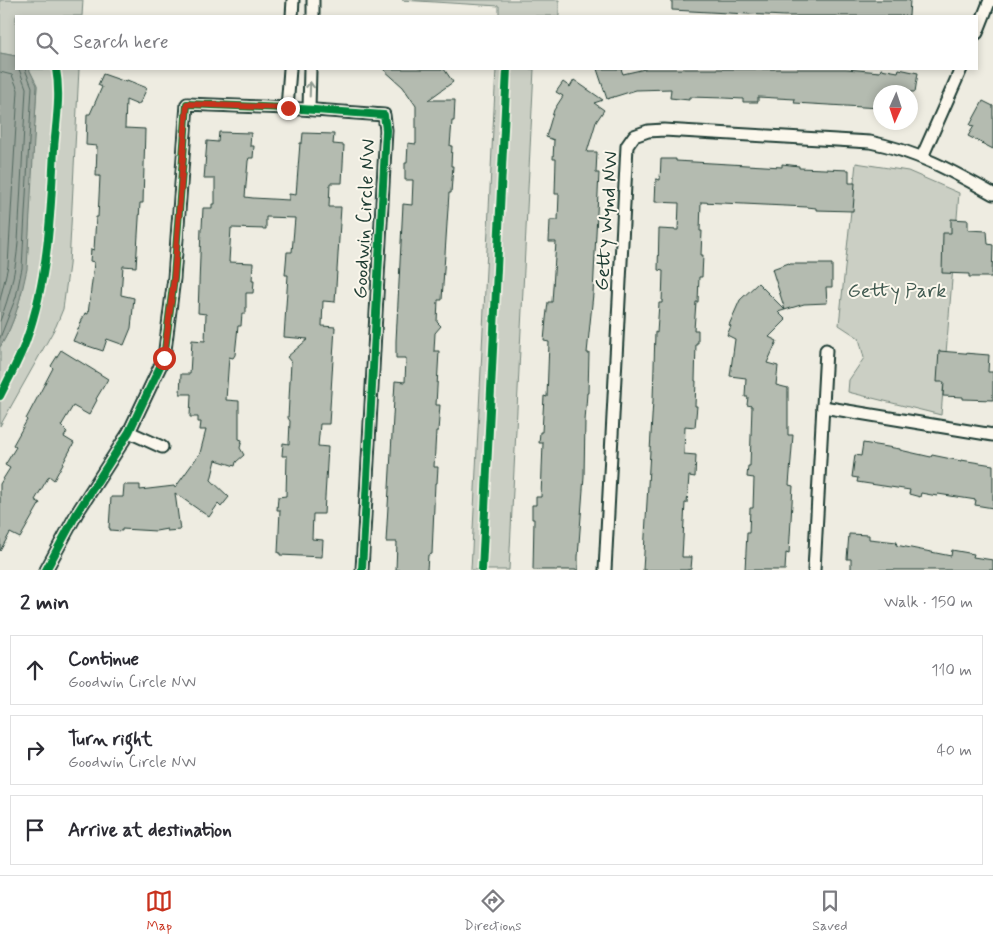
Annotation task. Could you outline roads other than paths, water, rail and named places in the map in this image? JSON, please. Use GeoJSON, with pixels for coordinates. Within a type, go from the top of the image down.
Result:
{"type":"FeatureCollection","features":[{"type":"Feature","properties":{"kind":"street"},"geometry":{"type":"LineString","coordinates":[[292,15],[293,0]]}},
{"type":"Feature","properties":{"kind":"street"},"geometry":{"type":"LineString","coordinates":[[313,0],[313,15]]}},
{"type":"Feature","properties":{"kind":"street"},"geometry":{"type":"LineString","coordinates":[[978,30],[990,0]]}},
{"type":"Feature","properties":{"kind":"street"},"geometry":{"type":"LineString","coordinates":[[288,108],[290,70]]}},
{"type":"Feature","properties":{"kind":"street"},"geometry":{"type":"LineString","coordinates":[[309,109],[310,70]]}},
{"type":"Feature","properties":{"kind":"street"},"geometry":{"type":"LineString","coordinates":[[922,157],[961,70]]}},
{"type":"Feature","properties":{"kind":"street","name":"Goodwin Circle NW"},"geometry":{"type":"LineString","coordinates":[[46,570],[77,513],[129,432],[164,358],[174,278],[187,104],[309,109],[384,115],[386,130],[362,570]]}},
{"type":"Feature","properties":{"kind":"street","name":"Getty Wynd NW"},"geometry":{"type":"LineString","coordinates":[[605,570],[627,146],[634,136],[648,131],[664,130],[844,140],[894,146],[942,165],[993,194]]}},
{"type":"Feature","properties":{"kind":"street"},"geometry":{"type":"LineString","coordinates":[[814,570],[826,350]]}},
{"type":"Feature","properties":{"kind":"street"},"geometry":{"type":"LineString","coordinates":[[823,406],[993,436]]}},
{"type":"Feature","properties":{"kind":"street"},"geometry":{"type":"LineString","coordinates":[[129,432],[162,447]]}},
{"type":"Feature","properties":{"kind":"water"},"geometry":{"type":"Polygon","coordinates":[[[0,53],[15,56],[15,70],[30,70],[37,85],[27,269],[14,319],[0,347],[0,53]]]}},
{"type":"Feature","properties":{"kind":"park label","name":"Getty Park"},"geometry":{"type":"Point","coordinates":[897,291]}}]}
